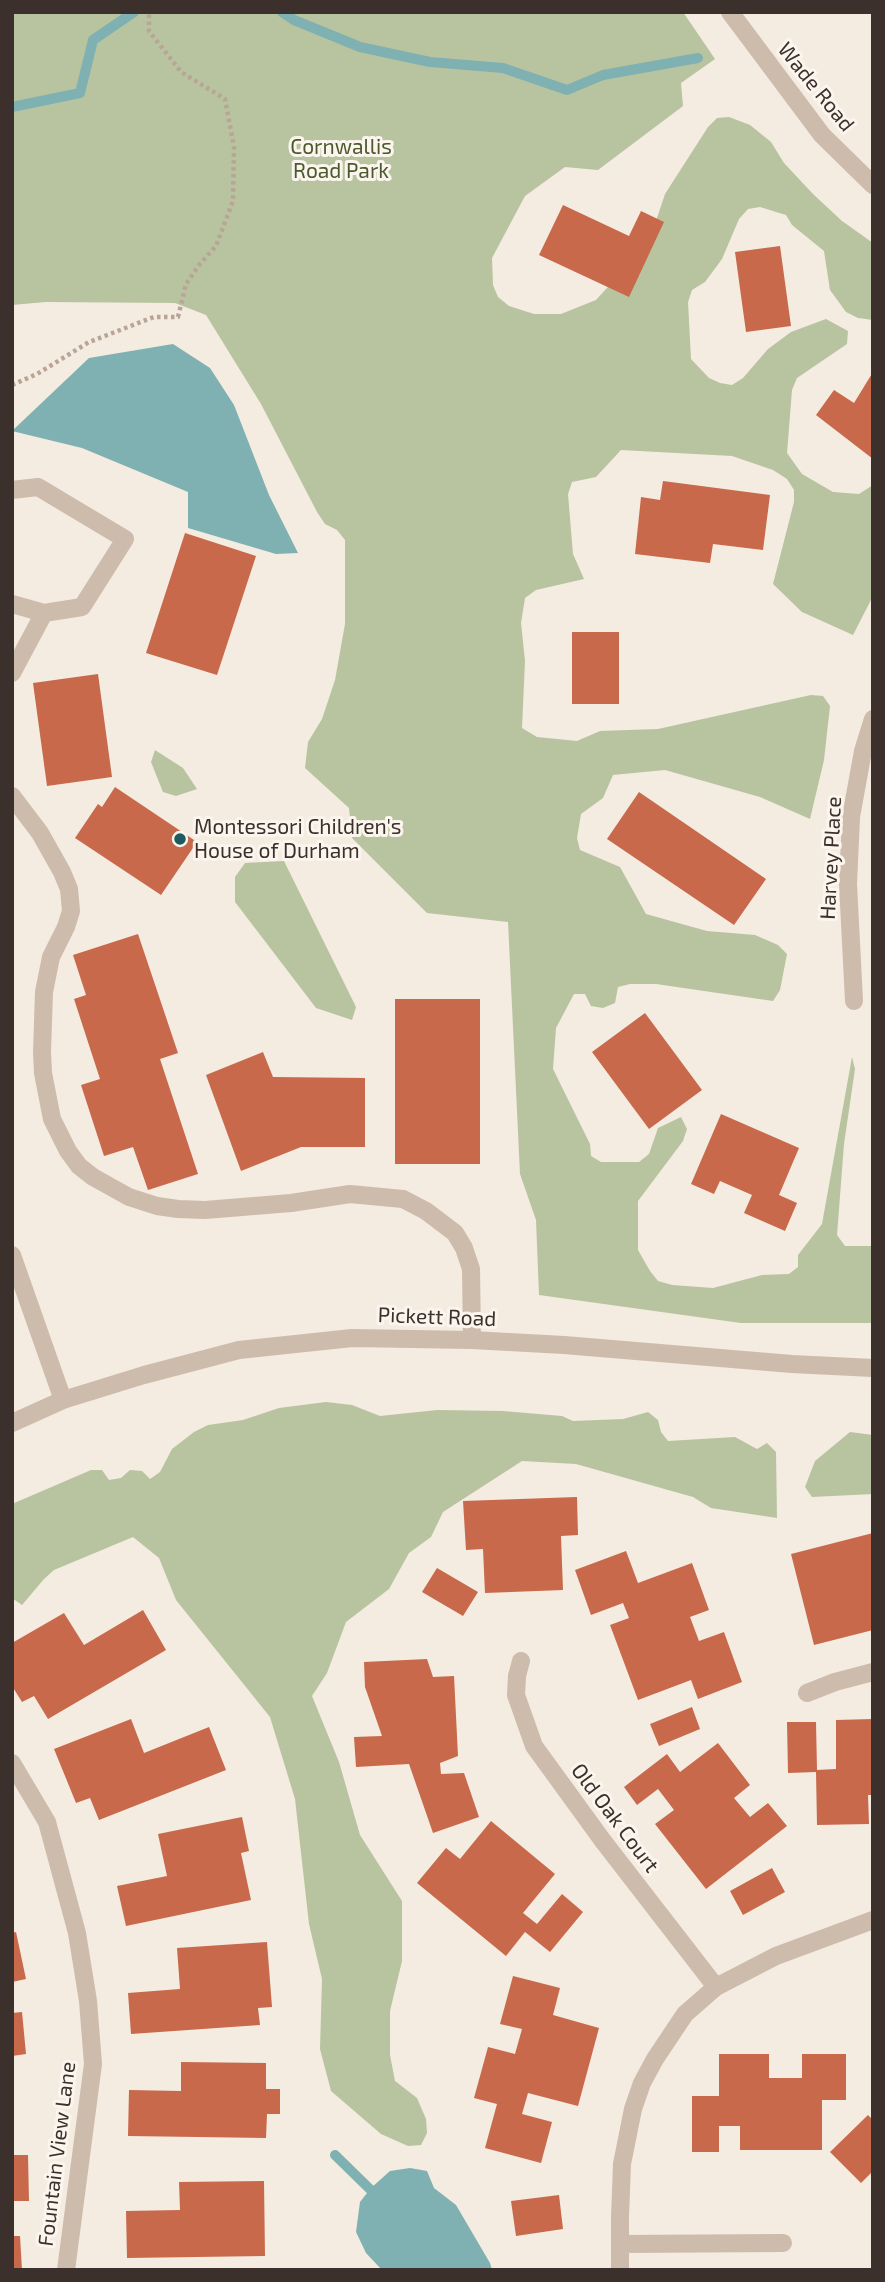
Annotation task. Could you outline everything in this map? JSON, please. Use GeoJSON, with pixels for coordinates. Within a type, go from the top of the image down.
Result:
{"type":"FeatureCollection","features":[{"type":"Feature","properties":{"kind":"street","name":"Wade Road"},"geometry":{"type":"LineString","coordinates":[[730,12],[822,135],[873,185]]}},
{"type":"Feature","properties":{"kind":"street"},"geometry":{"type":"LineString","coordinates":[[12,490],[38,487],[125,539],[82,607],[44,613],[12,604]]}},
{"type":"Feature","properties":{"kind":"street"},"geometry":{"type":"LineString","coordinates":[[12,673],[44,613]]}},
{"type":"Feature","properties":{"kind":"street","name":"Harvey Place"},"geometry":{"type":"LineString","coordinates":[[854,1001],[848,884],[851,817],[863,751],[873,719]]}},
{"type":"Feature","properties":{"kind":"street"},"geometry":{"type":"LineString","coordinates":[[12,796],[40,833],[69,889],[71,911],[51,957],[44,992],[42,1052],[43,1073],[52,1119],[79,1166],[129,1197],[178,1209],[205,1210],[291,1203],[350,1194],[403,1199],[426,1211],[455,1233],[464,1248],[471,1269],[472,1340]]}},
{"type":"Feature","properties":{"kind":"street"},"geometry":{"type":"LineString","coordinates":[[12,1255],[63,1400]]}},
{"type":"Feature","properties":{"kind":"street","name":"Pickett Road"},"geometry":{"type":"LineString","coordinates":[[12,1423],[63,1400],[239,1350],[352,1338],[564,1345],[873,1368]]}},
{"type":"Feature","properties":{"kind":"street","name":"Old Oak Court"},"geometry":{"type":"LineString","coordinates":[[521,1661],[516,1695],[534,1746],[603,1842],[716,1987]]}},
{"type":"Feature","properties":{"kind":"street"},"geometry":{"type":"LineString","coordinates":[[807,1693],[873,1672]]}},
{"type":"Feature","properties":{"kind":"street","name":"Fountain View Lane"},"geometry":{"type":"LineString","coordinates":[[12,1763],[47,1822],[77,1933],[88,2001],[93,2064],[66,2270]]}},
{"type":"Feature","properties":{"kind":"street"},"geometry":{"type":"LineString","coordinates":[[620,2270],[622,2164],[633,2109],[642,2083],[655,2059],[685,2014],[716,1987],[776,1956],[873,1920]]}},
{"type":"Feature","properties":{"kind":"street"},"geometry":{"type":"LineString","coordinates":[[620,2244],[783,2243]]}},
{"type":"Feature","properties":{"kind":"path"},"geometry":{"type":"LineString","coordinates":[[12,385],[37,374],[89,342],[153,317],[178,317],[186,284],[216,246],[233,201],[234,146],[225,99],[181,72],[149,31],[149,12]]}},
{"type":"Feature","properties":{"kind":"green space","name":"Cornwallis Road Park"},"geometry":{"type":"Polygon","coordinates":[[[12,12],[683,12],[715,59],[681,83],[683,106],[598,170],[565,167],[525,196],[492,258],[493,285],[498,297],[509,306],[534,314],[561,314],[596,300],[649,242],[665,194],[708,127],[717,118],[729,117],[750,125],[771,142],[784,163],[813,194],[842,221],[873,243],[873,320],[858,318],[846,312],[830,290],[824,251],[792,225],[786,215],[760,207],[748,209],[739,219],[722,259],[705,282],[692,290],[688,302],[691,359],[709,378],[720,383],[732,385],[743,378],[768,349],[791,332],[826,319],[848,331],[847,344],[797,378],[792,390],[787,453],[802,474],[833,492],[859,494],[873,485],[873,596],[853,635],[802,612],[773,584],[794,502],[794,490],[787,479],[773,470],[732,456],[621,450],[596,477],[572,482],[568,494],[573,554],[584,579],[536,590],[525,598],[521,623],[525,661],[522,728],[537,737],[577,741],[600,731],[658,729],[811,695],[823,696],[830,706],[824,760],[810,819],[760,797],[665,770],[613,775],[603,798],[581,814],[577,838],[580,850],[620,867],[646,914],[707,931],[755,935],[778,945],[787,954],[780,990],[773,1001],[656,984],[630,984],[618,987],[615,1003],[603,1008],[591,1006],[585,994],[574,994],[556,1028],[553,1069],[590,1144],[591,1156],[601,1162],[639,1162],[649,1154],[658,1128],[681,1117],[687,1129],[683,1141],[638,1201],[638,1250],[658,1281],[672,1285],[713,1288],[762,1275],[789,1274],[798,1267],[798,1255],[822,1224],[852,1057],[855,1069],[844,1144],[837,1235],[845,1246],[873,1246],[873,1323],[741,1323],[539,1295],[536,1220],[520,1174],[508,922],[427,913],[352,838],[349,808],[305,768],[308,742],[322,719],[335,680],[345,624],[345,540],[337,530],[325,524],[317,512],[261,404],[206,315],[175,303],[46,302],[12,305],[12,12]]]}},
{"type":"Feature","properties":{"kind":"green space"},"geometry":{"type":"Polygon","coordinates":[[[155,750],[183,768],[197,789],[176,796],[163,792],[151,762],[155,750]]]}},
{"type":"Feature","properties":{"kind":"green space"},"geometry":{"type":"Polygon","coordinates":[[[284,861],[356,1007],[352,1020],[316,1008],[235,902],[235,877],[245,863],[284,861]]]}},
{"type":"Feature","properties":{"kind":"green space"},"geometry":{"type":"Polygon","coordinates":[[[326,1402],[352,1405],[380,1416],[437,1410],[503,1411],[562,1416],[573,1421],[623,1419],[648,1412],[658,1420],[661,1432],[668,1441],[735,1437],[757,1449],[767,1443],[776,1452],[777,1518],[711,1508],[693,1497],[576,1464],[522,1461],[443,1512],[431,1537],[409,1553],[389,1589],[346,1622],[327,1673],[312,1696],[339,1762],[360,1835],[402,1901],[402,1961],[390,2011],[390,2055],[395,2081],[417,2098],[426,2119],[427,2133],[421,2145],[408,2146],[381,2134],[331,2091],[320,2049],[322,1979],[309,1924],[295,1799],[270,1717],[176,1600],[159,1558],[133,1537],[54,1570],[22,1605],[12,1598],[12,1504],[91,1470],[102,1470],[109,1480],[121,1478],[130,1470],[142,1471],[150,1479],[160,1472],[172,1449],[208,1425],[243,1420],[279,1408],[326,1402]]]}},
{"type":"Feature","properties":{"kind":"green space"},"geometry":{"type":"Polygon","coordinates":[[[850,1432],[873,1435],[873,1494],[812,1497],[805,1487],[815,1461],[850,1432]]]}},
{"type":"Feature","properties":{"kind":"water"},"geometry":{"type":"Polygon","coordinates":[[[173,344],[210,368],[234,405],[269,495],[298,553],[276,554],[188,528],[188,492],[82,448],[12,431],[89,358],[173,344]]]}},
{"type":"Feature","properties":{"kind":"water"},"geometry":{"type":"Polygon","coordinates":[[[410,2168],[427,2171],[434,2188],[456,2205],[492,2270],[382,2270],[366,2253],[356,2232],[360,2202],[390,2171],[410,2168]]]}},
{"type":"Feature","properties":{"kind":"building"},"geometry":{"type":"Polygon","coordinates":[[[563,205],[629,236],[641,211],[664,222],[629,297],[539,255],[563,205]]]}},
{"type":"Feature","properties":{"kind":"building"},"geometry":{"type":"Polygon","coordinates":[[[780,246],[791,326],[746,332],[735,252],[780,246]]]}},
{"type":"Feature","properties":{"kind":"building"},"geometry":{"type":"Polygon","coordinates":[[[873,372],[873,459],[816,415],[834,390],[854,403],[873,372]]]}},
{"type":"Feature","properties":{"kind":"building"},"geometry":{"type":"Polygon","coordinates":[[[663,481],[770,495],[763,550],[713,544],[710,563],[635,554],[641,497],[660,500],[663,481]]]}},
{"type":"Feature","properties":{"kind":"building"},"geometry":{"type":"Polygon","coordinates":[[[185,533],[256,556],[217,675],[146,653],[185,533]]]}},
{"type":"Feature","properties":{"kind":"building"},"geometry":{"type":"Polygon","coordinates":[[[572,632],[619,632],[619,704],[572,704],[572,632]]]}},
{"type":"Feature","properties":{"kind":"building"},"geometry":{"type":"Polygon","coordinates":[[[98,674],[112,777],[47,786],[33,683],[98,674]]]}},
{"type":"Feature","properties":{"kind":"building"},"geometry":{"type":"Polygon","coordinates":[[[115,787],[197,842],[161,895],[75,838],[98,804],[102,807],[115,787]]]}},
{"type":"Feature","properties":{"kind":"building"},"geometry":{"type":"Polygon","coordinates":[[[639,792],[766,879],[734,925],[607,839],[639,792]]]}},
{"type":"Feature","properties":{"kind":"building"},"geometry":{"type":"Polygon","coordinates":[[[138,934],[178,1053],[160,1059],[198,1174],[148,1190],[133,1147],[104,1156],[81,1085],[100,1079],[74,999],[86,995],[73,955],[138,934]]]}},
{"type":"Feature","properties":{"kind":"building"},"geometry":{"type":"Polygon","coordinates":[[[395,999],[480,999],[480,1164],[395,1164],[395,999]]]}},
{"type":"Feature","properties":{"kind":"building"},"geometry":{"type":"Polygon","coordinates":[[[645,1013],[702,1090],[649,1129],[592,1052],[645,1013]]]}},
{"type":"Feature","properties":{"kind":"building"},"geometry":{"type":"Polygon","coordinates":[[[263,1052],[273,1077],[365,1078],[365,1147],[301,1147],[241,1171],[206,1075],[263,1052]]]}},
{"type":"Feature","properties":{"kind":"building"},"geometry":{"type":"Polygon","coordinates":[[[721,1114],[799,1148],[779,1195],[797,1203],[785,1231],[744,1213],[752,1195],[720,1181],[714,1194],[691,1184],[721,1114]]]}},
{"type":"Feature","properties":{"kind":"building"},"geometry":{"type":"Polygon","coordinates":[[[577,1497],[578,1535],[561,1536],[563,1590],[485,1593],[483,1549],[466,1550],[463,1501],[577,1497]]]}},
{"type":"Feature","properties":{"kind":"building"},"geometry":{"type":"Polygon","coordinates":[[[873,1533],[873,1630],[814,1645],[791,1554],[873,1533]]]}},
{"type":"Feature","properties":{"kind":"building"},"geometry":{"type":"Polygon","coordinates":[[[626,1551],[638,1583],[692,1563],[709,1610],[690,1617],[699,1641],[724,1632],[742,1682],[698,1699],[691,1680],[638,1700],[610,1625],[629,1618],[623,1603],[591,1615],[575,1570],[626,1551]]]}},
{"type":"Feature","properties":{"kind":"building"},"geometry":{"type":"Polygon","coordinates":[[[437,1568],[478,1592],[463,1616],[422,1592],[437,1568]]]}},
{"type":"Feature","properties":{"kind":"building"},"geometry":{"type":"Polygon","coordinates":[[[143,1610],[166,1650],[48,1719],[34,1696],[22,1702],[12,1686],[12,1643],[64,1613],[84,1645],[143,1610]]]}},
{"type":"Feature","properties":{"kind":"building"},"geometry":{"type":"Polygon","coordinates":[[[427,1659],[433,1677],[454,1676],[458,1756],[440,1763],[441,1774],[464,1773],[479,1817],[433,1833],[409,1764],[356,1767],[354,1737],[382,1736],[365,1687],[364,1662],[427,1659]]]}},
{"type":"Feature","properties":{"kind":"building"},"geometry":{"type":"Polygon","coordinates":[[[692,1707],[700,1729],[659,1746],[650,1724],[692,1707]]]}},
{"type":"Feature","properties":{"kind":"building"},"geometry":{"type":"Polygon","coordinates":[[[131,1719],[144,1753],[209,1727],[226,1770],[99,1820],[90,1798],[76,1803],[54,1749],[131,1719]]]}},
{"type":"Feature","properties":{"kind":"building"},"geometry":{"type":"Polygon","coordinates":[[[873,1719],[873,1795],[868,1795],[869,1824],[817,1825],[816,1772],[788,1773],[787,1722],[816,1722],[817,1770],[836,1769],[836,1720],[873,1719]]]}},
{"type":"Feature","properties":{"kind":"building"},"geometry":{"type":"Polygon","coordinates":[[[718,1743],[750,1785],[734,1798],[750,1817],[768,1803],[787,1826],[706,1889],[655,1824],[674,1810],[658,1789],[637,1805],[624,1787],[667,1754],[680,1772],[718,1743]]]}},
{"type":"Feature","properties":{"kind":"building"},"geometry":{"type":"Polygon","coordinates":[[[242,1817],[249,1851],[241,1853],[251,1900],[126,1926],[117,1886],[167,1876],[158,1834],[242,1817]]]}},
{"type":"Feature","properties":{"kind":"building"},"geometry":{"type":"Polygon","coordinates":[[[491,1821],[555,1874],[523,1913],[537,1924],[562,1894],[583,1912],[550,1952],[525,1932],[506,1956],[417,1883],[446,1848],[460,1859],[491,1821]]]}},
{"type":"Feature","properties":{"kind":"building"},"geometry":{"type":"Polygon","coordinates":[[[772,1868],[785,1892],[743,1915],[730,1891],[772,1868]]]}},
{"type":"Feature","properties":{"kind":"building"},"geometry":{"type":"Polygon","coordinates":[[[16,1932],[26,1979],[12,1982],[12,1933],[16,1932]]]}},
{"type":"Feature","properties":{"kind":"building"},"geometry":{"type":"Polygon","coordinates":[[[267,1942],[272,2007],[258,2008],[260,2025],[131,2034],[128,1993],[180,1989],[177,1948],[267,1942]]]}},
{"type":"Feature","properties":{"kind":"building"},"geometry":{"type":"Polygon","coordinates":[[[513,1976],[560,1988],[553,2015],[599,2028],[578,2106],[528,2093],[522,2114],[552,2122],[541,2163],[485,2148],[497,2104],[474,2098],[488,2047],[515,2054],[522,2029],[500,2024],[513,1976]]]}},
{"type":"Feature","properties":{"kind":"building"},"geometry":{"type":"Polygon","coordinates":[[[22,2012],[26,2054],[12,2056],[12,2013],[22,2012]]]}},
{"type":"Feature","properties":{"kind":"building"},"geometry":{"type":"Polygon","coordinates":[[[719,2054],[769,2054],[769,2078],[802,2078],[802,2054],[846,2054],[846,2100],[822,2100],[822,2150],[740,2150],[740,2126],[719,2126],[719,2152],[692,2152],[692,2096],[719,2096],[719,2054]]]}},
{"type":"Feature","properties":{"kind":"building"},"geometry":{"type":"Polygon","coordinates":[[[181,2062],[266,2063],[266,2089],[280,2089],[280,2114],[267,2114],[266,2138],[128,2136],[129,2090],[181,2091],[181,2062]]]}},
{"type":"Feature","properties":{"kind":"building"},"geometry":{"type":"Polygon","coordinates":[[[868,2115],[873,2120],[873,2171],[861,2183],[830,2152],[868,2115]]]}},
{"type":"Feature","properties":{"kind":"building"},"geometry":{"type":"Polygon","coordinates":[[[12,2155],[28,2155],[29,2201],[12,2201],[12,2155]]]}},
{"type":"Feature","properties":{"kind":"building"},"geometry":{"type":"Polygon","coordinates":[[[264,2181],[265,2256],[127,2258],[126,2211],[180,2210],[179,2182],[264,2181]]]}},
{"type":"Feature","properties":{"kind":"building"},"geometry":{"type":"Polygon","coordinates":[[[559,2195],[563,2229],[516,2236],[511,2201],[559,2195]]]}},
{"type":"Feature","properties":{"kind":"building"},"geometry":{"type":"Polygon","coordinates":[[[12,2236],[20,2236],[22,2270],[12,2270],[12,2236]]]}},
{"type":"Feature","properties":{"kind":"waterway"},"geometry":{"type":"LineString","coordinates":[[12,107],[80,93],[93,40],[134,12]]}},
{"type":"Feature","properties":{"kind":"waterway"},"geometry":{"type":"LineString","coordinates":[[282,12],[294,20],[360,47],[430,62],[503,68],[567,90],[603,75],[698,58]]}},
{"type":"Feature","properties":{"kind":"waterway"},"geometry":{"type":"LineString","coordinates":[[335,2155],[379,2198]]}},
{"type":"Feature","properties":{"kind":"place","name":"Montessori Children's House of Durham"},"geometry":{"type":"Point","coordinates":[180,839]}}]}
